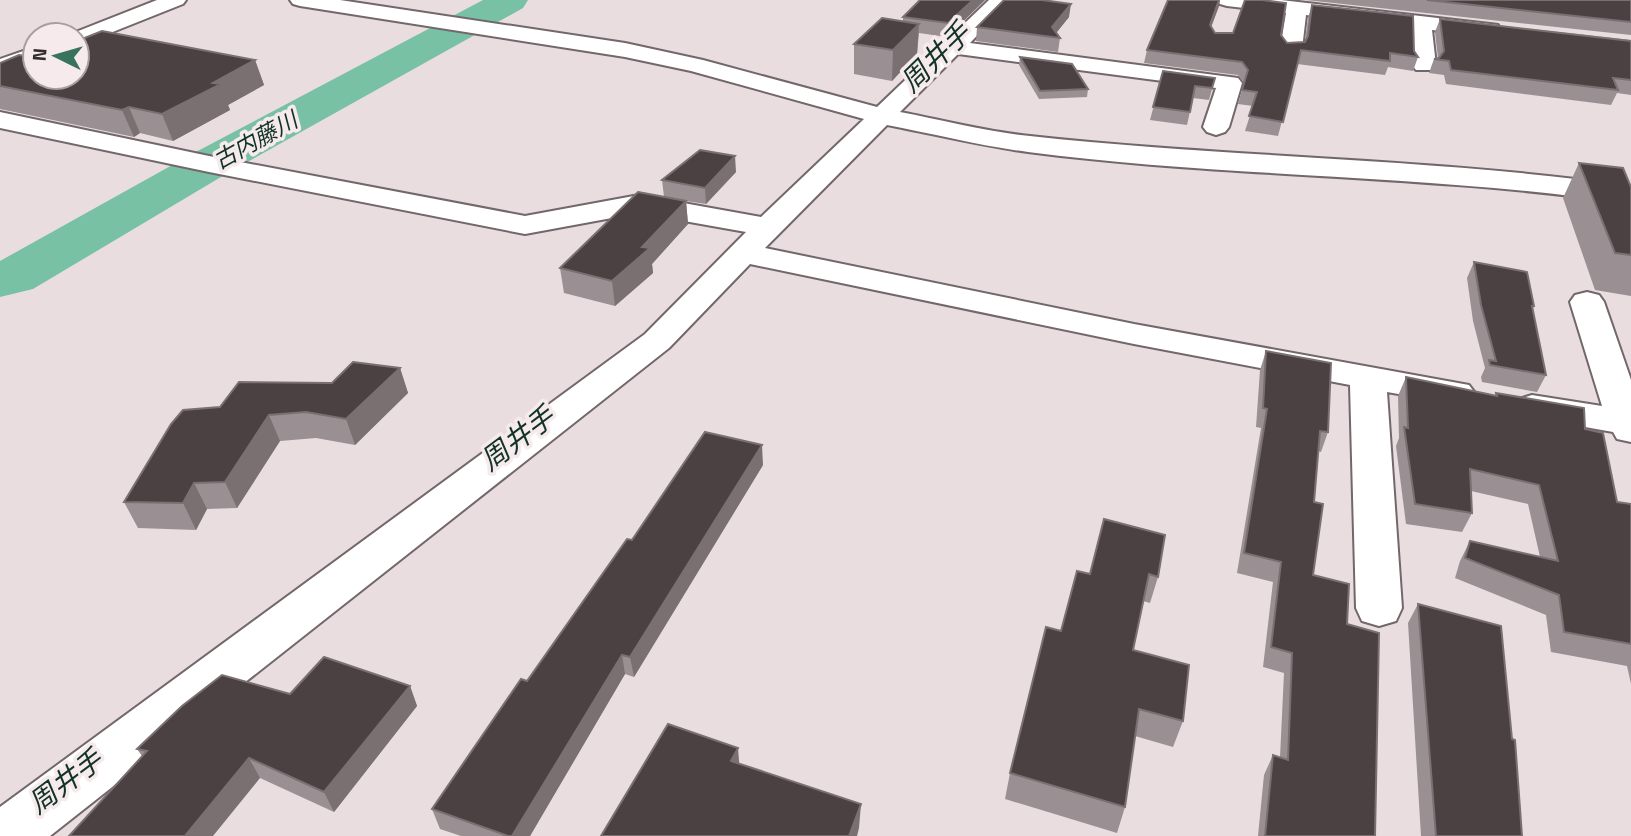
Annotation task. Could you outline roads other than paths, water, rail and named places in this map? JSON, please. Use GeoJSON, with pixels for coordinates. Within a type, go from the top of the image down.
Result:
{"type":"FeatureCollection","features":[{"type":"Feature","properties":{"kind":"street"},"geometry":{"type":"LineString","coordinates":[[91,33],[176,0]]}},
{"type":"Feature","properties":{"kind":"street"},"geometry":{"type":"LineString","coordinates":[[300,0],[625,50],[695,65],[880,116],[1027,144],[1223,161],[1549,183],[1631,195]]}},
{"type":"Feature","properties":{"kind":"street"},"geometry":{"type":"LineString","coordinates":[[6,836],[656,341],[880,116],[1001,0]]}},
{"type":"Feature","properties":{"kind":"street"},"geometry":{"type":"LineString","coordinates":[[1227,0],[1510,32],[1497,10]]}},
{"type":"Feature","properties":{"kind":"street"},"geometry":{"type":"LineString","coordinates":[[1224,27],[1233,1]]}},
{"type":"Feature","properties":{"kind":"street"},"geometry":{"type":"LineString","coordinates":[[1291,49],[1297,8]]}},
{"type":"Feature","properties":{"kind":"street"},"geometry":{"type":"LineString","coordinates":[[1421,22],[1424,65]]}},
{"type":"Feature","properties":{"kind":"street"},"geometry":{"type":"LineString","coordinates":[[952,47],[1230,83],[1216,127]]}},
{"type":"Feature","properties":{"kind":"street"},"geometry":{"type":"LineString","coordinates":[[0,67],[21,59]]}},
{"type":"Feature","properties":{"kind":"street"},"geometry":{"type":"LineString","coordinates":[[0,120],[526,225],[639,204],[756,240],[1121,331],[1630,425],[1587,302]]}},
{"type":"Feature","properties":{"kind":"street"},"geometry":{"type":"LineString","coordinates":[[1368,377],[1379,608]]}},
{"type":"Feature","properties":{"kind":"waterway","name":"古内藤川"},"geometry":{"type":"LineString","coordinates":[[0,280],[13,277],[209,164],[510,0]]}},
{"type":"Feature","properties":{"kind":"water label","name":"周井手"},"geometry":{"type":"Point","coordinates":[935,57]}},
{"type":"Feature","properties":{"kind":"water label","name":"周井手"},"geometry":{"type":"Point","coordinates":[517,438]}},
{"type":"Feature","properties":{"kind":"water label","name":"周井手"},"geometry":{"type":"Point","coordinates":[65,781]}}]}
